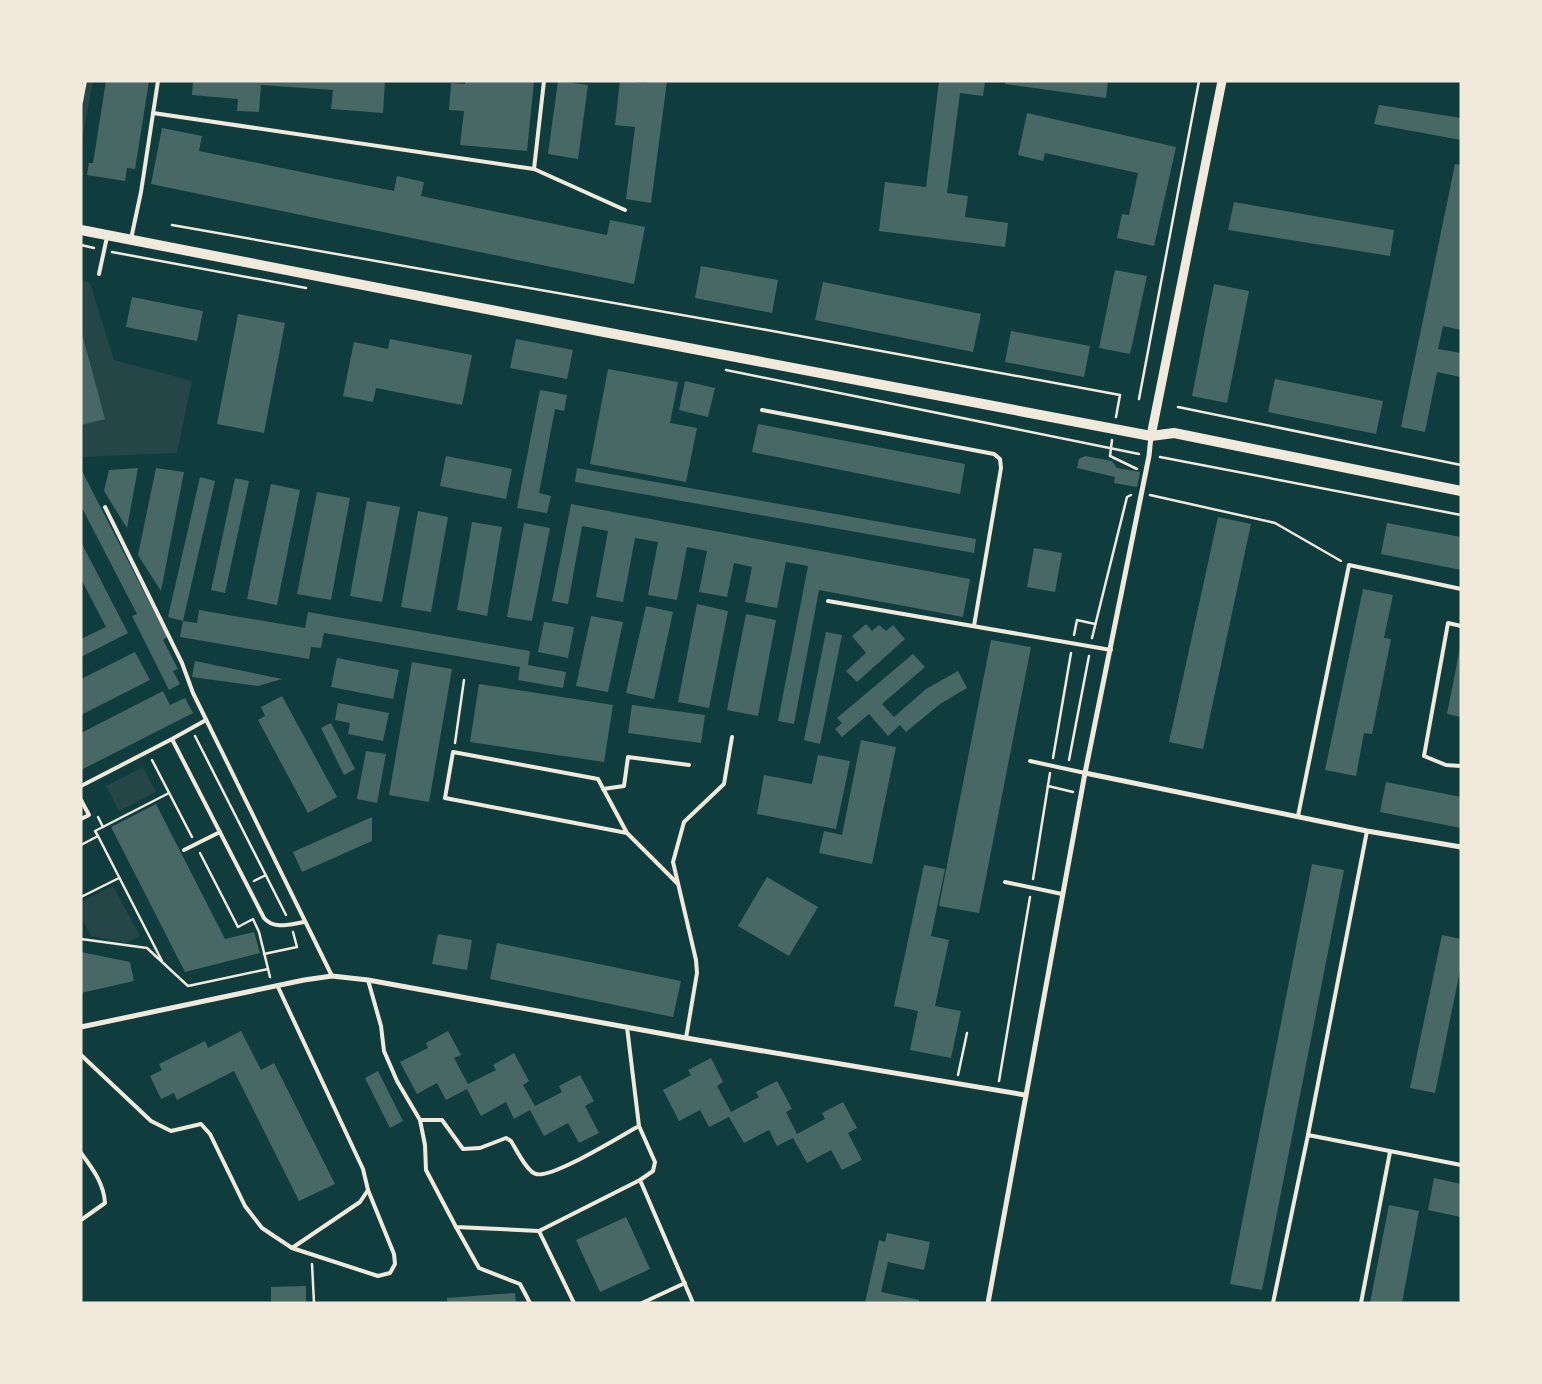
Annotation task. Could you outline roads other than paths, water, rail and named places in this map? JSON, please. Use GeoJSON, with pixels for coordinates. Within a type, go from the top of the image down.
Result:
{"type":"FeatureCollection","features":[{"type":"Feature","properties":{"kind":"main road"},"geometry":{"type":"LineString","coordinates":[[81,230],[1151,436],[1174,433],[1461,491]]}},
{"type":"Feature","properties":{"kind":"street"},"geometry":{"type":"LineString","coordinates":[[988,1303],[1085,773],[1142,494],[1151,436],[1222,81]]}},
{"type":"Feature","properties":{"kind":"street"},"geometry":{"type":"LineString","coordinates":[[1085,773],[1368,832],[1461,847]]}},
{"type":"Feature","properties":{"kind":"street"},"geometry":{"type":"LineString","coordinates":[[81,1028],[304,980],[332,976],[368,980],[686,1038],[1025,1095]]}},
{"type":"Feature","properties":{"kind":"lane"},"geometry":{"type":"LineString","coordinates":[[81,102],[85,81]]}},
{"type":"Feature","properties":{"kind":"lane"},"geometry":{"type":"LineString","coordinates":[[131,240],[141,192],[158,81]]}},
{"type":"Feature","properties":{"kind":"lane"},"geometry":{"type":"LineString","coordinates":[[534,169],[544,81]]}},
{"type":"Feature","properties":{"kind":"lane"},"geometry":{"type":"LineString","coordinates":[[153,113],[534,169],[625,210]]}},
{"type":"Feature","properties":{"kind":"lane"},"geometry":{"type":"LineString","coordinates":[[99,274],[108,235]]}},
{"type":"Feature","properties":{"kind":"lane"},"geometry":{"type":"LineString","coordinates":[[762,410],[994,454],[1000,459],[1001,468],[974,626]]}},
{"type":"Feature","properties":{"kind":"lane"},"geometry":{"type":"LineString","coordinates":[[105,507],[182,663],[193,693],[206,720],[332,976]]}},
{"type":"Feature","properties":{"kind":"lane"},"geometry":{"type":"LineString","coordinates":[[1298,816],[1349,565],[1461,589]]}},
{"type":"Feature","properties":{"kind":"lane"},"geometry":{"type":"LineString","coordinates":[[828,601],[1110,650]]}},
{"type":"Feature","properties":{"kind":"lane"},"geometry":{"type":"LineString","coordinates":[[1461,626],[1448,623],[1424,756],[1446,765],[1461,766]]}},
{"type":"Feature","properties":{"kind":"lane"},"geometry":{"type":"LineString","coordinates":[[81,786],[206,720]]}},
{"type":"Feature","properties":{"kind":"lane"},"geometry":{"type":"LineString","coordinates":[[686,1038],[697,973],[696,960],[673,862],[684,822],[724,784],[732,737]]}},
{"type":"Feature","properties":{"kind":"lane"},"geometry":{"type":"LineString","coordinates":[[172,739],[264,918],[269,924],[276,926],[304,922]]}},
{"type":"Feature","properties":{"kind":"lane"},"geometry":{"type":"LineString","coordinates":[[627,833],[445,798],[453,752],[598,779],[627,833],[678,884]]}},
{"type":"Feature","properties":{"kind":"lane"},"geometry":{"type":"LineString","coordinates":[[603,789],[624,786],[628,758],[689,765]]}},
{"type":"Feature","properties":{"kind":"lane"},"geometry":{"type":"LineString","coordinates":[[1030,760],[1085,773]]}},
{"type":"Feature","properties":{"kind":"lane"},"geometry":{"type":"LineString","coordinates":[[81,800],[89,815],[81,819]]}},
{"type":"Feature","properties":{"kind":"lane"},"geometry":{"type":"LineString","coordinates":[[184,850],[220,832]]}},
{"type":"Feature","properties":{"kind":"lane"},"geometry":{"type":"LineString","coordinates":[[1272,1303],[1308,1135],[1368,832]]}},
{"type":"Feature","properties":{"kind":"lane"},"geometry":{"type":"LineString","coordinates":[[1005,882],[1062,894]]}},
{"type":"Feature","properties":{"kind":"lane"},"geometry":{"type":"LineString","coordinates":[[368,980],[380,1026],[384,1051],[397,1081],[420,1120],[425,1145],[426,1170],[479,1268],[520,1284],[530,1303]]}},
{"type":"Feature","properties":{"kind":"lane"},"geometry":{"type":"LineString","coordinates":[[81,1056],[151,1121],[171,1131],[201,1124],[210,1134],[245,1206],[262,1228],[292,1248],[378,1276],[390,1273],[395,1264],[394,1254],[368,1190],[363,1169],[278,986]]}},
{"type":"Feature","properties":{"kind":"lane"},"geometry":{"type":"LineString","coordinates":[[456,1227],[539,1231],[640,1180],[653,1171],[655,1162],[639,1126],[627,1027]]}},
{"type":"Feature","properties":{"kind":"lane"},"geometry":{"type":"LineString","coordinates":[[420,1120],[442,1120],[463,1149],[480,1148],[506,1138],[530,1171],[537,1175],[546,1174],[580,1160],[639,1126]]}},
{"type":"Feature","properties":{"kind":"lane"},"geometry":{"type":"LineString","coordinates":[[1308,1135],[1461,1165]]}},
{"type":"Feature","properties":{"kind":"lane"},"geometry":{"type":"LineString","coordinates":[[1361,1303],[1390,1152]]}},
{"type":"Feature","properties":{"kind":"lane"},"geometry":{"type":"LineString","coordinates":[[81,1153],[104,1190],[105,1204],[81,1220]]}},
{"type":"Feature","properties":{"kind":"lane"},"geometry":{"type":"LineString","coordinates":[[640,1180],[693,1303]]}},
{"type":"Feature","properties":{"kind":"lane"},"geometry":{"type":"LineString","coordinates":[[292,1248],[360,1202],[368,1190]]}},
{"type":"Feature","properties":{"kind":"lane"},"geometry":{"type":"LineString","coordinates":[[539,1231],[574,1303]]}},
{"type":"Feature","properties":{"kind":"lane"},"geometry":{"type":"LineString","coordinates":[[642,1303],[685,1282]]}}]}
